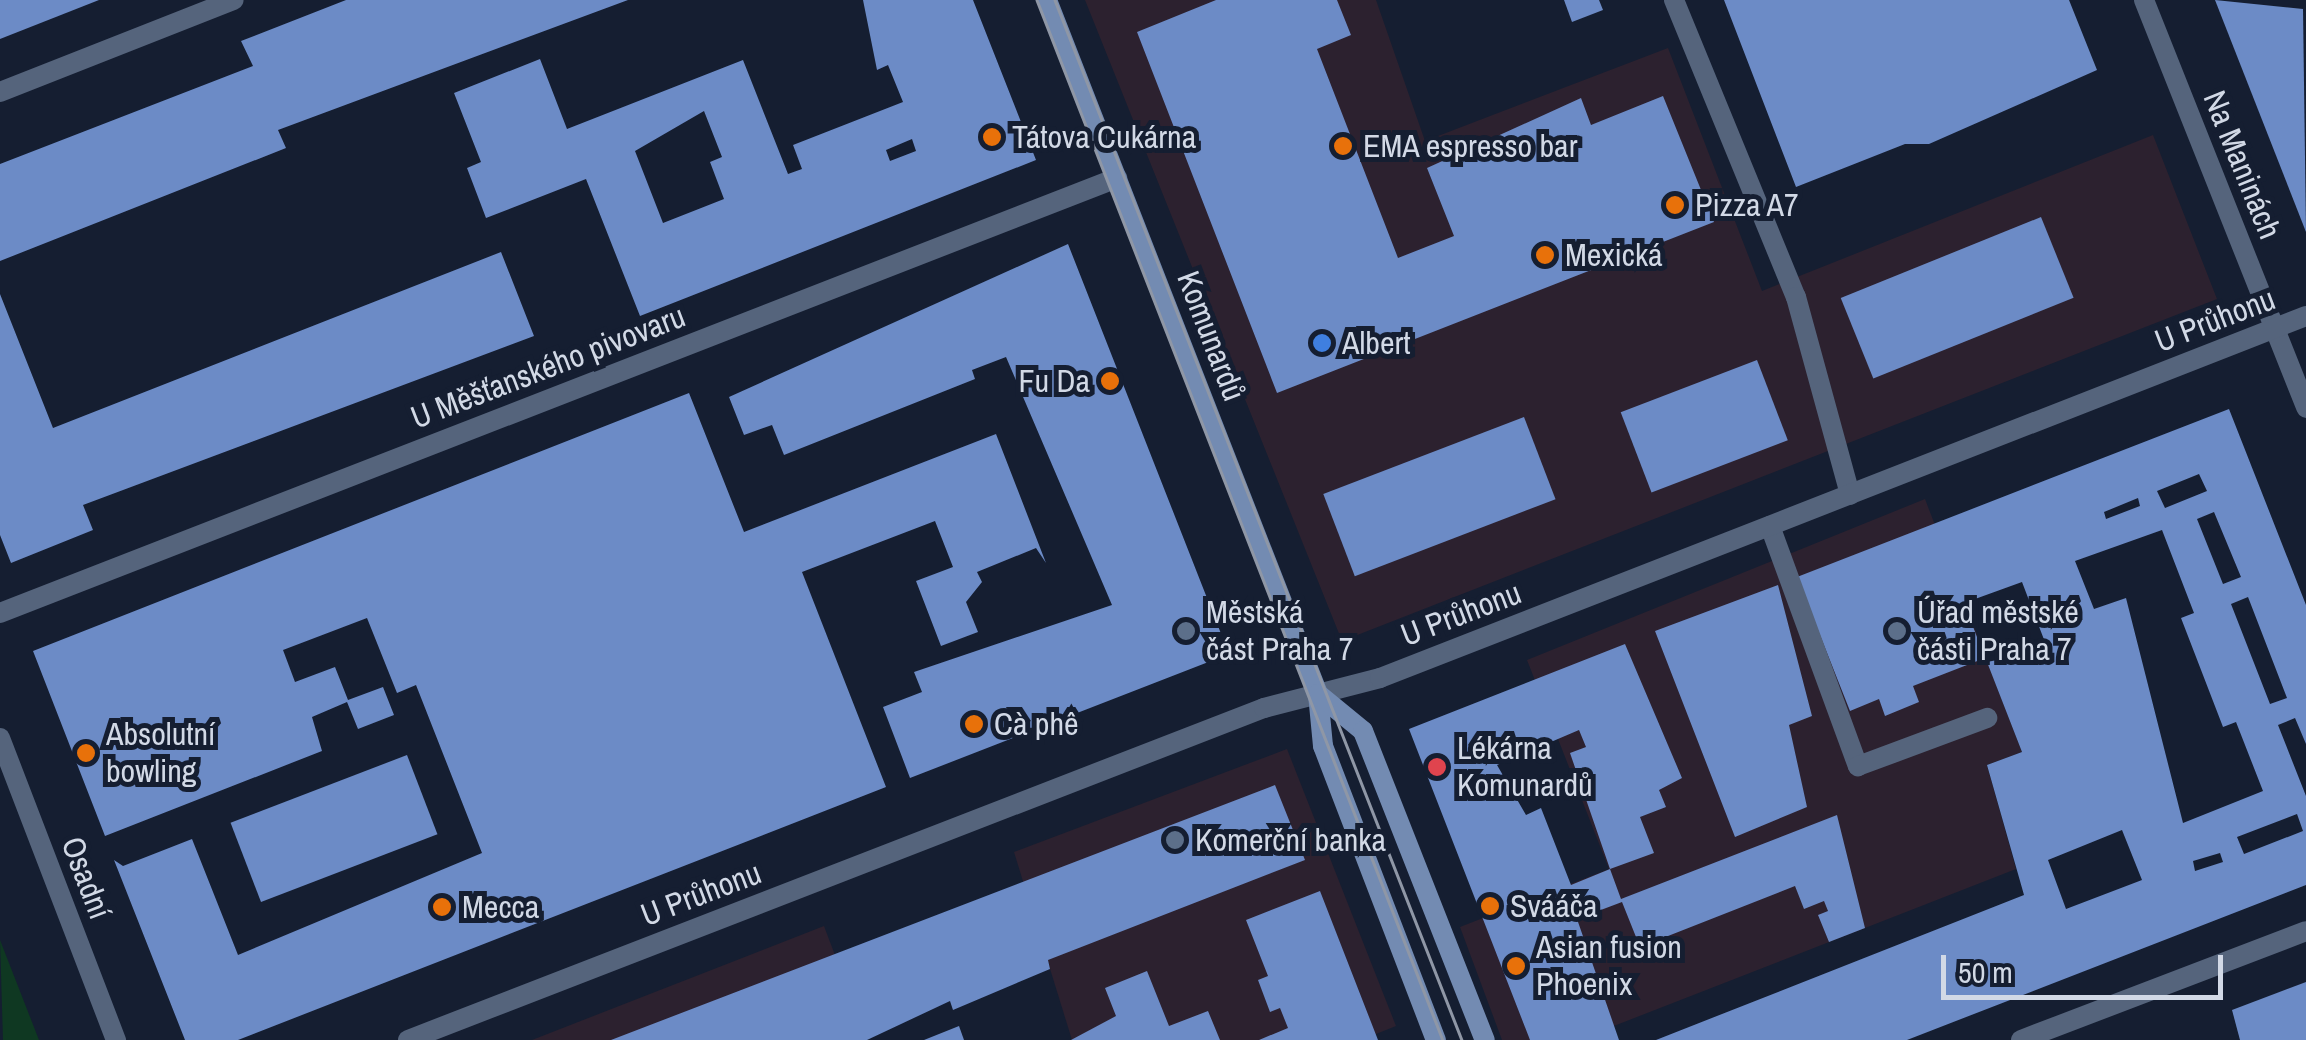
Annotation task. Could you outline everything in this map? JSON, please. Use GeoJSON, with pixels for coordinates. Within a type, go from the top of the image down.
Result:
{"type":"FeatureCollection","features":[{"type":"Feature","properties":{"kind":"street"},"geometry":{"type":"LineString","coordinates":[[0,92],[234,0]]}},
{"type":"Feature","properties":{"kind":"street","name":"Komunardů"},"geometry":{"type":"LineString","coordinates":[[1047,0],[1318,694],[1322,746],[1436,1040]]}},
{"type":"Feature","properties":{"kind":"street"},"geometry":{"type":"LineString","coordinates":[[1674,0],[1796,297],[1850,495]]}},
{"type":"Feature","properties":{"kind":"street","name":"Na Maninách"},"geometry":{"type":"LineString","coordinates":[[2144,0],[2306,408]]}},
{"type":"Feature","properties":{"kind":"street","name":"U Měšťanského pivovaru"},"geometry":{"type":"LineString","coordinates":[[0,613],[1117,178]]}},
{"type":"Feature","properties":{"kind":"street","name":"U Průhonu"},"geometry":{"type":"LineString","coordinates":[[408,1040],[1770,526],[2306,316]]}},
{"type":"Feature","properties":{"kind":"street"},"geometry":{"type":"LineString","coordinates":[[1770,526],[1858,766],[1987,718]]}},
{"type":"Feature","properties":{"kind":"street","name":"Komunardů"},"geometry":{"type":"LineString","coordinates":[[1318,694],[1363,731],[1484,1040]]}},
{"type":"Feature","properties":{"kind":"street","name":"Osadní"},"geometry":{"type":"LineString","coordinates":[[0,738],[116,1040]]}},
{"type":"Feature","properties":{"kind":"street"},"geometry":{"type":"LineString","coordinates":[[2021,1040],[2306,931]]}},
{"type":"Feature","properties":{"kind":"shaded area"},"geometry":{"type":"Polygon","coordinates":[[[1085,0],[1376,0],[1425,141],[1668,48],[1762,291],[2153,135],[2217,299],[1342,641],[1085,0]]]}},
{"type":"Feature","properties":{"kind":"shaded area"},"geometry":{"type":"Polygon","coordinates":[[[1925,499],[2022,752],[1987,765],[2016,869],[1578,1040],[1502,1040],[1460,927],[1609,869],[1527,660],[1925,499]]]}},
{"type":"Feature","properties":{"kind":"shaded area"},"geometry":{"type":"Polygon","coordinates":[[[1287,749],[1396,1026],[1361,1040],[1072,1040],[1014,852],[1287,749]]]}},
{"type":"Feature","properties":{"kind":"shaded area"},"geometry":{"type":"Polygon","coordinates":[[[824,926],[867,1040],[532,1040],[824,926]]]}},
{"type":"Feature","properties":{"kind":"green space"},"geometry":{"type":"Polygon","coordinates":[[[0,940],[39,1040],[3,1040],[0,940]]]}},
{"type":"Feature","properties":{"kind":"building"},"geometry":{"type":"Polygon","coordinates":[[[0,0],[99,0],[0,39],[0,0]]]}},
{"type":"Feature","properties":{"kind":"building"},"geometry":{"type":"Polygon","coordinates":[[[346,0],[628,0],[278,130],[286,148],[0,261],[0,164],[253,66],[241,41],[346,0]]]}},
{"type":"Feature","properties":{"kind":"building"},"geometry":{"type":"Polygon","coordinates":[[[863,0],[973,0],[1036,160],[640,316],[586,179],[486,218],[467,168],[481,162],[454,93],[540,59],[567,129],[743,60],[788,174],[802,169],[793,145],[903,102],[888,65],[877,70],[863,0]],[[704,111],[635,151],[663,223],[724,199],[710,162],[722,157],[704,111]],[[912,139],[886,150],[890,161],[916,151],[912,139]]]}},
{"type":"Feature","properties":{"kind":"building"},"geometry":{"type":"Polygon","coordinates":[[[1216,0],[1337,0],[1351,35],[1317,49],[1398,258],[1454,236],[1427,168],[1581,98],[1591,125],[1663,96],[1714,222],[1277,393],[1137,32],[1216,0]]]}},
{"type":"Feature","properties":{"kind":"building"},"geometry":{"type":"Polygon","coordinates":[[[1564,0],[1599,0],[1603,10],[1572,22],[1564,0]]]}},
{"type":"Feature","properties":{"kind":"building"},"geometry":{"type":"Polygon","coordinates":[[[1724,0],[2069,0],[2097,70],[1929,144],[1905,144],[1796,187],[1724,0]]]}},
{"type":"Feature","properties":{"kind":"building"},"geometry":{"type":"Polygon","coordinates":[[[2215,0],[2303,9],[2306,232],[2215,0]]]}},
{"type":"Feature","properties":{"kind":"building"},"geometry":{"type":"Polygon","coordinates":[[[2041,217],[2074,298],[1873,379],[1841,298],[2041,217]]]}},
{"type":"Feature","properties":{"kind":"building"},"geometry":{"type":"Polygon","coordinates":[[[1068,244],[1229,654],[910,778],[883,707],[922,692],[914,672],[1112,605],[1006,357],[972,370],[975,379],[784,455],[772,425],[744,435],[729,397],[1068,244]]]}},
{"type":"Feature","properties":{"kind":"building"},"geometry":{"type":"Polygon","coordinates":[[[501,252],[534,336],[83,505],[93,530],[11,563],[0,535],[0,294],[53,428],[501,252]]]}},
{"type":"Feature","properties":{"kind":"building"},"geometry":{"type":"Polygon","coordinates":[[[1757,360],[1788,440],[1652,493],[1621,412],[1757,360]]]}},
{"type":"Feature","properties":{"kind":"building"},"geometry":{"type":"Polygon","coordinates":[[[689,393],[744,532],[996,434],[1046,563],[1036,548],[977,572],[982,582],[966,602],[978,632],[941,646],[916,581],[953,567],[935,521],[802,572],[886,787],[238,1040],[185,1040],[114,860],[123,866],[192,839],[238,955],[482,853],[416,685],[397,693],[367,618],[283,650],[295,682],[335,667],[348,700],[383,687],[394,715],[358,729],[347,702],[312,717],[322,751],[105,836],[33,651],[689,393]]]}},
{"type":"Feature","properties":{"kind":"building"},"geometry":{"type":"Polygon","coordinates":[[[2229,409],[2306,605],[2306,744],[2295,718],[2278,725],[2306,796],[2306,885],[1907,1040],[1656,1040],[2024,895],[1987,765],[2022,752],[1987,662],[2048,650],[2022,582],[1964,603],[1985,658],[1913,686],[1919,702],[1885,716],[1879,699],[1850,711],[1797,577],[2229,409]],[[2199,474],[2157,491],[2165,508],[2207,491],[2199,474]],[[2138,498],[2104,512],[2106,519],[2140,506],[2138,498]],[[2214,512],[2197,519],[2223,584],[2241,577],[2214,512]],[[2162,530],[2075,561],[2094,609],[2126,598],[2183,823],[2263,791],[2236,722],[2223,727],[2181,618],[2194,613],[2162,530]],[[2248,597],[2231,604],[2270,704],[2287,698],[2248,597]],[[2297,814],[2237,837],[2244,854],[2303,831],[2297,814]],[[2122,830],[2048,860],[2066,909],[2142,880],[2122,830]],[[2220,853],[2193,861],[2195,871],[2223,862],[2220,853]]]}},
{"type":"Feature","properties":{"kind":"building"},"geometry":{"type":"Polygon","coordinates":[[[1524,417],[1556,499],[1355,576],[1323,494],[1524,417]]]}},
{"type":"Feature","properties":{"kind":"building"},"geometry":{"type":"Polygon","coordinates":[[[1778,585],[1812,716],[1789,725],[1807,807],[1735,837],[1655,631],[1778,585]]]}},
{"type":"Feature","properties":{"kind":"building"},"geometry":{"type":"Polygon","coordinates":[[[1625,644],[1682,778],[1659,790],[1666,807],[1640,817],[1654,853],[1610,869],[1621,899],[1837,815],[1865,928],[1829,942],[1818,915],[1828,911],[1824,901],[1804,909],[1795,886],[1640,947],[1622,902],[1577,919],[1619,1040],[1530,1040],[1409,729],[1625,644]],[[1579,730],[1497,765],[1526,815],[1541,808],[1571,885],[1610,869],[1570,753],[1586,747],[1579,730]]]}},
{"type":"Feature","properties":{"kind":"building"},"geometry":{"type":"Polygon","coordinates":[[[407,755],[437,834],[261,902],[231,823],[407,755]]]}},
{"type":"Feature","properties":{"kind":"building"},"geometry":{"type":"Polygon","coordinates":[[[1275,785],[1305,860],[1048,960],[1050,969],[953,1010],[950,1001],[867,1040],[611,1040],[1275,785]]]}},
{"type":"Feature","properties":{"kind":"building"},"geometry":{"type":"Polygon","coordinates":[[[1320,891],[1378,1040],[1259,1040],[1288,1028],[1280,1008],[1270,1012],[1258,980],[1268,976],[1246,920],[1320,891]]]}},
{"type":"Feature","properties":{"kind":"building"},"geometry":{"type":"Polygon","coordinates":[[[1147,971],[1169,1026],[1208,1011],[1220,1040],[1071,1040],[1116,1016],[1105,988],[1147,971]]]}},
{"type":"Feature","properties":{"kind":"building"},"geometry":{"type":"Polygon","coordinates":[[[2306,982],[2306,1040],[2240,1040],[2232,1010],[2306,982]]]}},
{"type":"Feature","properties":{"kind":"building"},"geometry":{"type":"Polygon","coordinates":[[[959,1026],[964,1040],[924,1040],[959,1026]]]}},
{"type":"Feature","properties":{"kind":"tram line"},"geometry":{"type":"LineString","coordinates":[[1037,0],[1443,1040]]}},
{"type":"Feature","properties":{"kind":"tram line"},"geometry":{"type":"LineString","coordinates":[[1055,0],[1462,1040]]}},
{"type":"Feature","properties":{"kind":"place","name":"Tátova Cukárna"},"geometry":{"type":"Point","coordinates":[992,137]}},
{"type":"Feature","properties":{"kind":"place","name":"EMA espresso bar"},"geometry":{"type":"Point","coordinates":[1343,146]}},
{"type":"Feature","properties":{"kind":"place","name":"Pizza A7"},"geometry":{"type":"Point","coordinates":[1675,205]}},
{"type":"Feature","properties":{"kind":"place","name":"Mexická"},"geometry":{"type":"Point","coordinates":[1545,255]}},
{"type":"Feature","properties":{"kind":"place","name":"Albert"},"geometry":{"type":"Point","coordinates":[1322,343]}},
{"type":"Feature","properties":{"kind":"place","name":"Fu Da"},"geometry":{"type":"Point","coordinates":[1110,381]}},
{"type":"Feature","properties":{"kind":"place","name":"Městská část Praha 7"},"geometry":{"type":"Point","coordinates":[1186,631]}},
{"type":"Feature","properties":{"kind":"place","name":"Úřad městské části Praha 7"},"geometry":{"type":"Point","coordinates":[1897,631]}},
{"type":"Feature","properties":{"kind":"place","name":"Cà phê"},"geometry":{"type":"Point","coordinates":[974,724]}},
{"type":"Feature","properties":{"kind":"place","name":"Absolutní bowling"},"geometry":{"type":"Point","coordinates":[86,753]}},
{"type":"Feature","properties":{"kind":"place","name":"Lékárna Komunardů"},"geometry":{"type":"Point","coordinates":[1437,767]}},
{"type":"Feature","properties":{"kind":"place","name":"Komerční banka"},"geometry":{"type":"Point","coordinates":[1175,840]}},
{"type":"Feature","properties":{"kind":"place","name":"Svááča"},"geometry":{"type":"Point","coordinates":[1490,906]}},
{"type":"Feature","properties":{"kind":"place","name":"Mecca"},"geometry":{"type":"Point","coordinates":[442,907]}},
{"type":"Feature","properties":{"kind":"place","name":"Asian fusion Phoenix"},"geometry":{"type":"Point","coordinates":[1516,966]}}]}
